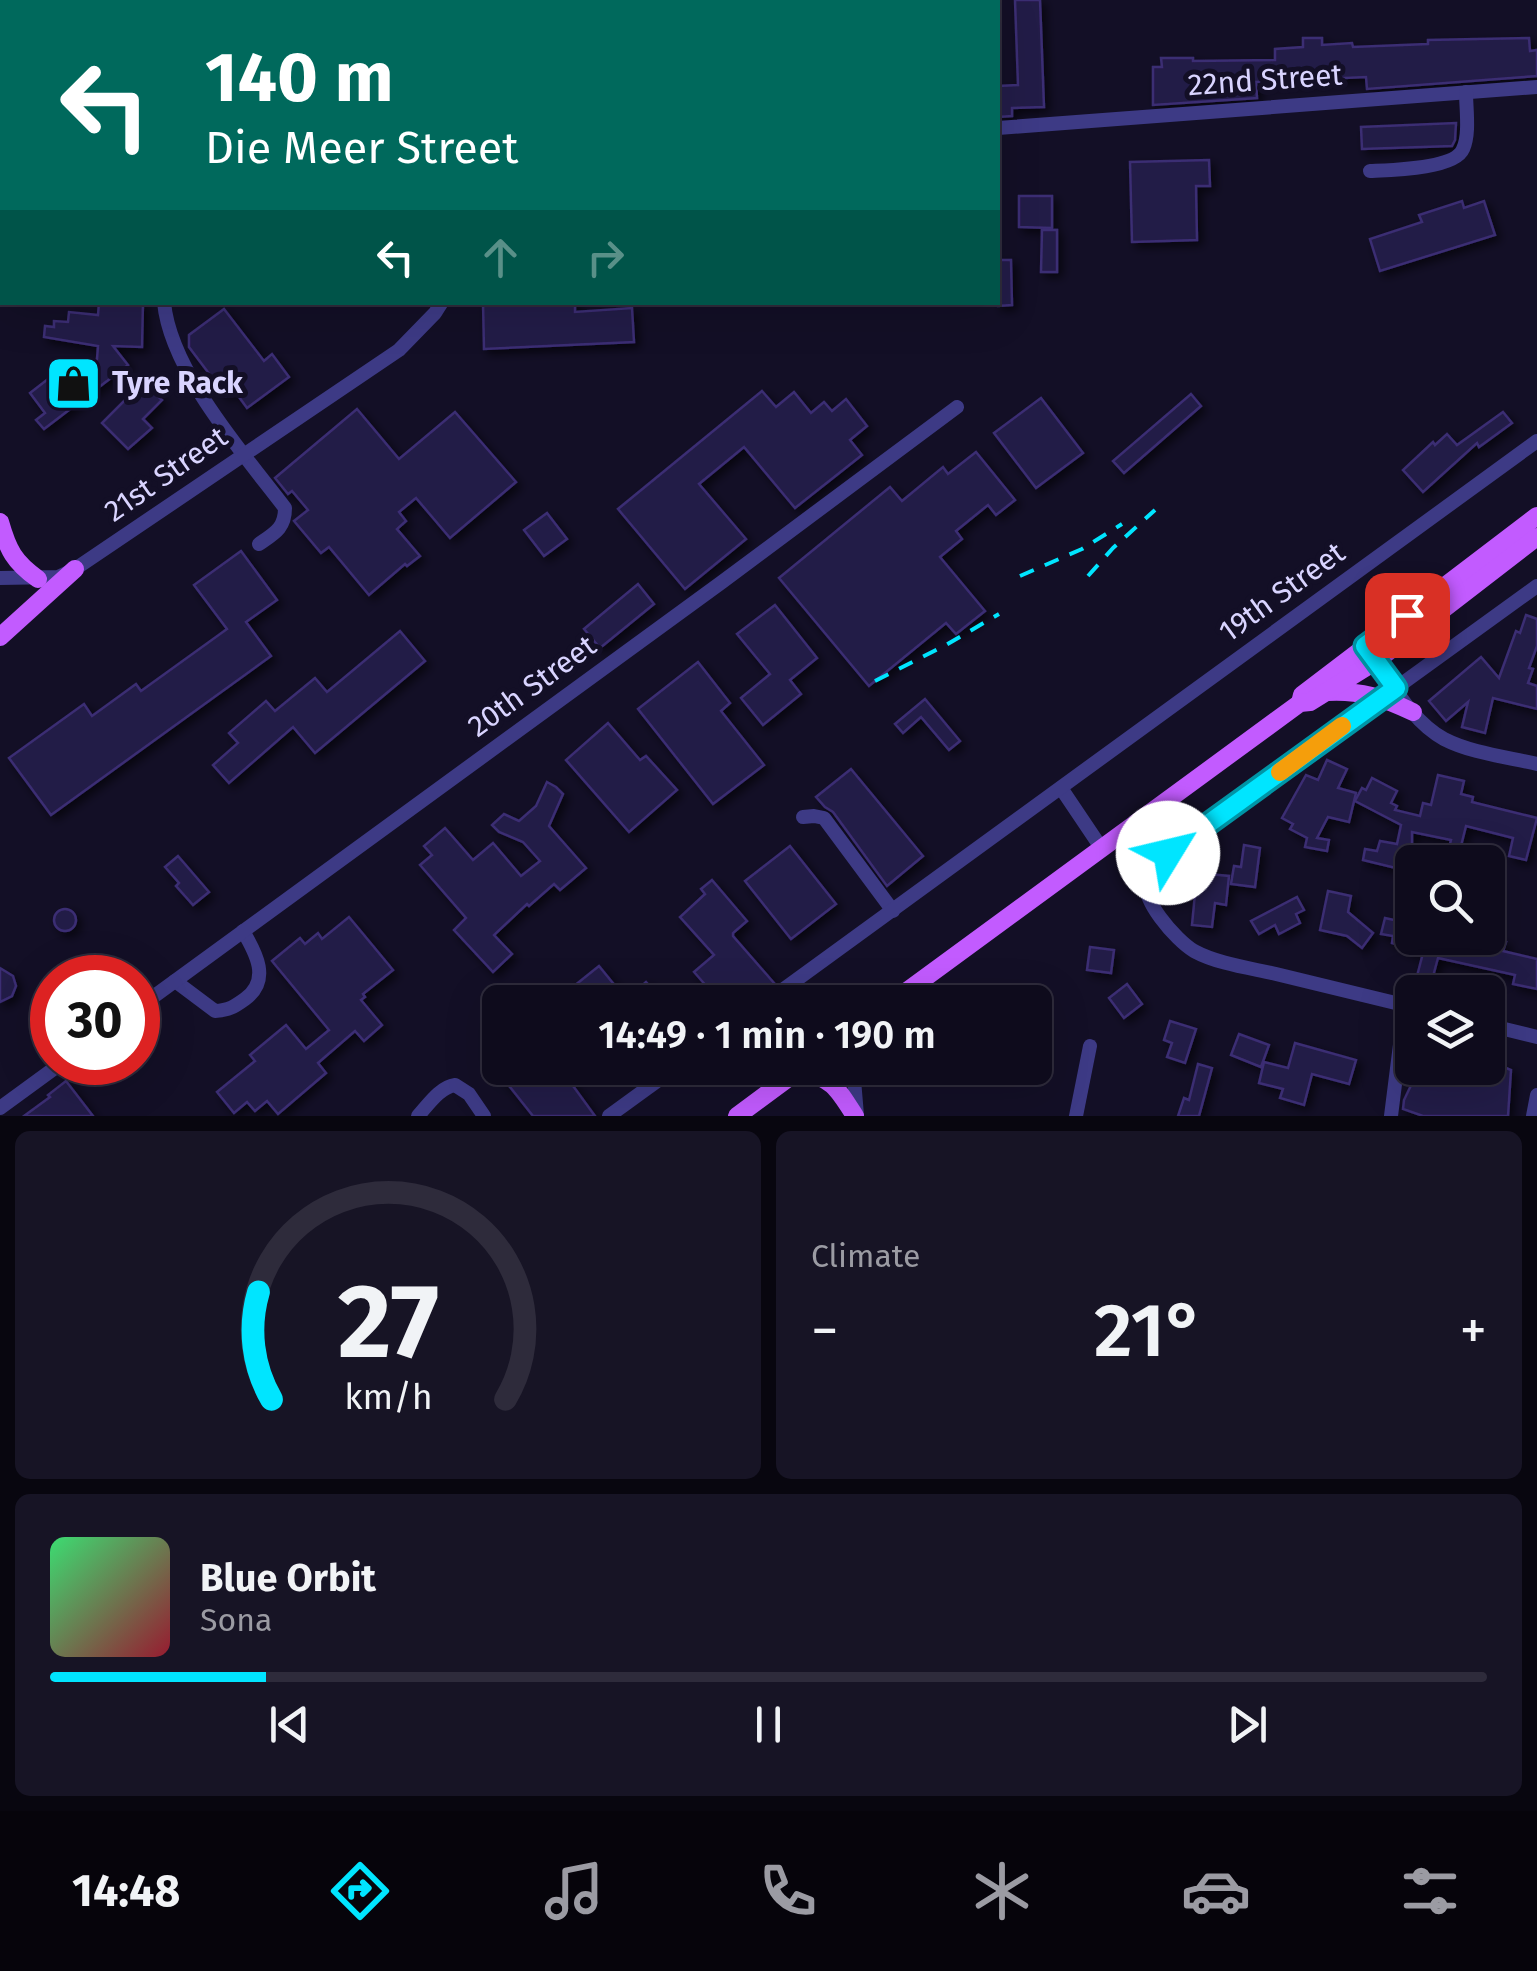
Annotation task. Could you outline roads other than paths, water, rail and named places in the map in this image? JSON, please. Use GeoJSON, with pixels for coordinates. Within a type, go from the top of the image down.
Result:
{"type":"FeatureCollection","features":[{"type":"Feature","properties":{"kind":"main road"},"geometry":{"type":"LineString","coordinates":[[915,985],[1300,703],[1327,692],[1537,516]]}},
{"type":"Feature","properties":{"kind":"main road"},"geometry":{"type":"LineString","coordinates":[[0,522],[19,566],[38,579]]}},
{"type":"Feature","properties":{"kind":"main road"},"geometry":{"type":"LineString","coordinates":[[1300,703],[1302,694],[1371,654],[1537,537]]}},
{"type":"Feature","properties":{"kind":"main road"},"geometry":{"type":"LineString","coordinates":[[0,637],[75,568]]}},
{"type":"Feature","properties":{"kind":"main road"},"geometry":{"type":"LineString","coordinates":[[1327,692],[1389,693],[1413,712]]}},
{"type":"Feature","properties":{"kind":"main road"},"geometry":{"type":"LineString","coordinates":[[737,1116],[778,1085]]}},
{"type":"Feature","properties":{"kind":"main road"},"geometry":{"type":"LineString","coordinates":[[835,1085],[856,1116]]}},
{"type":"Feature","properties":{"kind":"street","name":"22nd Street"},"geometry":{"type":"LineString","coordinates":[[1000,128],[1537,86]]}},
{"type":"Feature","properties":{"kind":"street"},"geometry":{"type":"LineString","coordinates":[[1370,171],[1445,163],[1458,158],[1465,147],[1466,92]]}},
{"type":"Feature","properties":{"kind":"street"},"geometry":{"type":"LineString","coordinates":[[165,305],[174,343],[190,374],[209,406],[285,508],[280,529],[259,544]]}},
{"type":"Feature","properties":{"kind":"street","name":"21st Street"},"geometry":{"type":"LineString","coordinates":[[0,578],[58,577],[122,539],[399,350],[440,305]]}},
{"type":"Feature","properties":{"kind":"street","name":"20th Street"},"geometry":{"type":"LineString","coordinates":[[160,992],[957,406]]}},
{"type":"Feature","properties":{"kind":"street","name":"19th Street"},"geometry":{"type":"LineString","coordinates":[[790,985],[1537,442]]}},
{"type":"Feature","properties":{"kind":"street"},"geometry":{"type":"LineString","coordinates":[[1395,1003],[1197,952],[1166,926],[1146,890],[1146,879],[1168,853],[1537,586]]}},
{"type":"Feature","properties":{"kind":"street"},"geometry":{"type":"LineString","coordinates":[[1371,654],[1389,693]]}},
{"type":"Feature","properties":{"kind":"street"},"geometry":{"type":"LineString","coordinates":[[1413,712],[1444,739],[1537,764]]}},
{"type":"Feature","properties":{"kind":"street"},"geometry":{"type":"LineString","coordinates":[[1061,788],[1102,850]]}},
{"type":"Feature","properties":{"kind":"street"},"geometry":{"type":"LineString","coordinates":[[802,817],[824,818],[893,911]]}},
{"type":"Feature","properties":{"kind":"street"},"geometry":{"type":"LineString","coordinates":[[176,981],[215,1010],[231,1010],[255,992],[260,972],[256,953],[243,932]]}},
{"type":"Feature","properties":{"kind":"street"},"geometry":{"type":"LineString","coordinates":[[1505,1029],[1537,1037]]}},
{"type":"Feature","properties":{"kind":"street"},"geometry":{"type":"LineString","coordinates":[[1076,1116],[1090,1046]]}},
{"type":"Feature","properties":{"kind":"street"},"geometry":{"type":"LineString","coordinates":[[418,1116],[448,1086],[455,1084],[469,1094],[484,1116]]}},
{"type":"Feature","properties":{"kind":"street"},"geometry":{"type":"LineString","coordinates":[[0,1108],[32,1085]]}},
{"type":"Feature","properties":{"kind":"street"},"geometry":{"type":"LineString","coordinates":[[609,1116],[652,1085]]}},
{"type":"Feature","properties":{"kind":"street"},"geometry":{"type":"LineString","coordinates":[[854,1085],[856,1116]]}},
{"type":"Feature","properties":{"kind":"street"},"geometry":{"type":"LineString","coordinates":[[1391,1116],[1396,1085]]}},
{"type":"Feature","properties":{"kind":"street"},"geometry":{"type":"LineString","coordinates":[[1533,1116],[1537,1095]]}},
{"type":"Feature","properties":{"kind":"railway"},"geometry":{"type":"LineString","coordinates":[[1088,576],[1155,510]]}},
{"type":"Feature","properties":{"kind":"railway"},"geometry":{"type":"LineString","coordinates":[[1020,576],[1082,549],[1122,524]]}},
{"type":"Feature","properties":{"kind":"railway"},"geometry":{"type":"LineString","coordinates":[[875,681],[999,614]]}},
{"type":"Feature","properties":{"kind":"place","name":"Tyre Rack"},"geometry":{"type":"Point","coordinates":[73,383]}}]}
